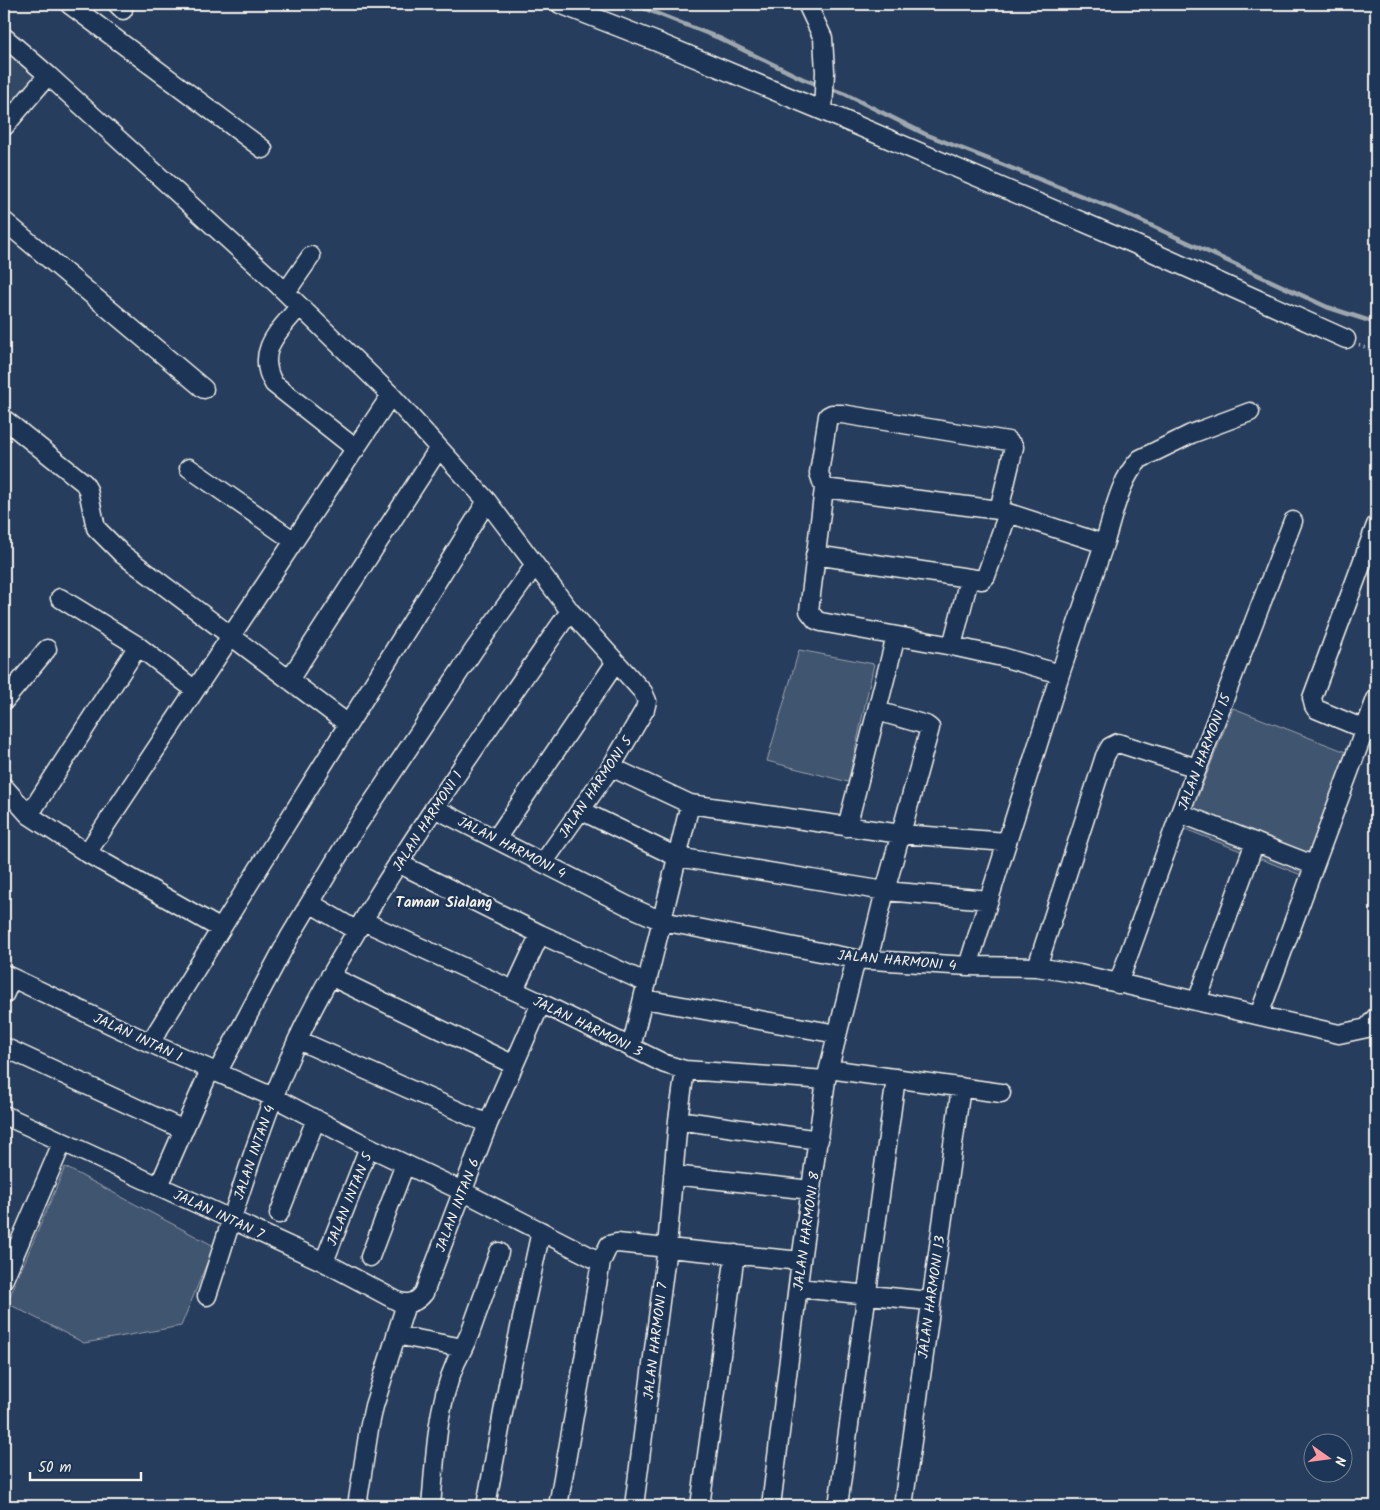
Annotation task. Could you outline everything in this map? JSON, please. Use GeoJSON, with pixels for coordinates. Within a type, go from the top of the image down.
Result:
{"type":"FeatureCollection","features":[{"type":"Feature","properties":{"kind":"street"},"geometry":{"type":"LineString","coordinates":[[69,4],[263,149]]}},
{"type":"Feature","properties":{"kind":"street"},"geometry":{"type":"LineString","coordinates":[[560,4],[823,111],[1132,244],[1346,339]]}},
{"type":"Feature","properties":{"kind":"street"},"geometry":{"type":"LineString","coordinates":[[807,4],[823,38],[825,94],[823,111]]}},
{"type":"Feature","properties":{"kind":"street"},"geometry":{"type":"LineString","coordinates":[[4,37],[286,292],[391,395],[487,501],[570,611],[616,662],[496,839]]}},
{"type":"Feature","properties":{"kind":"street"},"geometry":{"type":"LineString","coordinates":[[4,126],[48,75]]}},
{"type":"Feature","properties":{"kind":"street"},"geometry":{"type":"LineString","coordinates":[[4,221],[204,389]]}},
{"type":"Feature","properties":{"kind":"street"},"geometry":{"type":"LineString","coordinates":[[286,292],[311,256]]}},
{"type":"Feature","properties":{"kind":"street"},"geometry":{"type":"LineString","coordinates":[[300,306],[275,336],[269,347],[266,361],[269,375],[274,384],[356,449]]}},
{"type":"Feature","properties":{"kind":"street"},"geometry":{"type":"LineString","coordinates":[[87,853],[391,395]]}},
{"type":"Feature","properties":{"kind":"street"},"geometry":{"type":"LineString","coordinates":[[968,966],[1060,674],[1122,490],[1135,464],[1140,459],[1191,434],[1250,412]]}},
{"type":"Feature","properties":{"kind":"street"},"geometry":{"type":"LineString","coordinates":[[815,555],[982,580],[986,576],[1003,512],[1014,447],[1008,440],[842,414],[828,416],[819,472],[824,488],[815,555],[809,606],[812,616],[821,622],[952,646],[1060,674]]}},
{"type":"Feature","properties":{"kind":"street"},"geometry":{"type":"LineString","coordinates":[[4,418],[84,484],[88,490],[94,525],[100,534],[122,554],[348,724]]}},
{"type":"Feature","properties":{"kind":"street"},"geometry":{"type":"LineString","coordinates":[[289,680],[439,448]]}},
{"type":"Feature","properties":{"kind":"street"},"geometry":{"type":"LineString","coordinates":[[189,468],[294,541]]}},
{"type":"Feature","properties":{"kind":"street"},"geometry":{"type":"LineString","coordinates":[[824,488],[1003,512],[1104,544]]}},
{"type":"Feature","properties":{"kind":"street"},"geometry":{"type":"LineString","coordinates":[[150,1043],[487,501]]}},
{"type":"Feature","properties":{"kind":"street","name":"JALAN HARMONI 15"},"geometry":{"type":"LineString","coordinates":[[1118,984],[1197,768],[1293,521]]}},
{"type":"Feature","properties":{"kind":"street"},"geometry":{"type":"LineString","coordinates":[[1364,728],[1316,709],[1312,698],[1376,525]]}},
{"type":"Feature","properties":{"kind":"street"},"geometry":{"type":"LineString","coordinates":[[159,1186],[184,1130],[214,1071],[289,938],[366,810],[474,650],[535,565]]}},
{"type":"Feature","properties":{"kind":"street"},"geometry":{"type":"LineString","coordinates":[[952,646],[969,579]]}},
{"type":"Feature","properties":{"kind":"street"},"geometry":{"type":"LineString","coordinates":[[60,598],[138,646],[195,690]]}},
{"type":"Feature","properties":{"kind":"street","name":"JALAN HARMONI 1"},"geometry":{"type":"LineString","coordinates":[[298,1040],[330,976],[398,863],[570,611]]}},
{"type":"Feature","properties":{"kind":"street"},"geometry":{"type":"LineString","coordinates":[[847,828],[896,636]]}},
{"type":"Feature","properties":{"kind":"street"},"geometry":{"type":"LineString","coordinates":[[29,815],[138,646]]}},
{"type":"Feature","properties":{"kind":"street"},"geometry":{"type":"LineString","coordinates":[[4,700],[47,650]]}},
{"type":"Feature","properties":{"kind":"street","name":"JALAN HARMONI 5"},"geometry":{"type":"LineString","coordinates":[[543,863],[611,767],[645,709],[647,701],[643,692],[616,662]]}},
{"type":"Feature","properties":{"kind":"street"},"geometry":{"type":"LineString","coordinates":[[1259,1015],[1313,865],[1376,700]]}},
{"type":"Feature","properties":{"kind":"street","name":"JALAN HARMONI 8"},"geometry":{"type":"LineString","coordinates":[[771,1506],[801,1261],[828,1074],[837,1034],[885,891],[930,728],[877,711]]}},
{"type":"Feature","properties":{"kind":"street"},"geometry":{"type":"LineString","coordinates":[[1036,967],[1105,756],[1110,747],[1118,743],[1197,768]]}},
{"type":"Feature","properties":{"kind":"street"},"geometry":{"type":"LineString","coordinates":[[611,767],[690,804],[847,828],[1007,842]]}},
{"type":"Feature","properties":{"kind":"street"},"geometry":{"type":"LineString","coordinates":[[4,787],[29,815],[87,853],[221,929]]}},
{"type":"Feature","properties":{"kind":"street"},"geometry":{"type":"LineString","coordinates":[[631,1048],[690,804]]}},
{"type":"Feature","properties":{"kind":"street","name":"JALAN HARMONI 4"},"geometry":{"type":"LineString","coordinates":[[434,808],[628,906],[662,921],[862,959],[968,966],[1036,967],[1079,974],[1339,1034],[1367,1028],[1376,1017]]}},
{"type":"Feature","properties":{"kind":"street"},"geometry":{"type":"LineString","coordinates":[[580,810],[676,857],[885,891],[989,900]]}},
{"type":"Feature","properties":{"kind":"street"},"geometry":{"type":"LineString","coordinates":[[1180,813],[1313,865]]}},
{"type":"Feature","properties":{"kind":"street"},"geometry":{"type":"LineString","coordinates":[[1197,1001],[1255,842]]}},
{"type":"Feature","properties":{"kind":"street"},"geometry":{"type":"LineString","coordinates":[[398,863],[540,934],[645,991],[837,1034]]}},
{"type":"Feature","properties":{"kind":"street","name":"JALAN HARMONI 3"},"geometry":{"type":"LineString","coordinates":[[310,903],[360,926],[514,990],[665,1064],[685,1070],[896,1078],[1001,1093]]}},
{"type":"Feature","properties":{"kind":"street"},"geometry":{"type":"LineString","coordinates":[[514,990],[540,934]]}},
{"type":"Feature","properties":{"kind":"street"},"geometry":{"type":"LineString","coordinates":[[4,995],[8,976]]}},
{"type":"Feature","properties":{"kind":"street","name":"JALAN INTAN 1"},"geometry":{"type":"LineString","coordinates":[[8,976],[150,1043],[273,1097],[369,1147]]}},
{"type":"Feature","properties":{"kind":"street"},"geometry":{"type":"LineString","coordinates":[[330,976],[514,1065]]}},
{"type":"Feature","properties":{"kind":"street","name":"JALAN INTAN 6"},"geometry":{"type":"LineString","coordinates":[[406,1304],[420,1299],[426,1286],[488,1124],[541,1003]]}},
{"type":"Feature","properties":{"kind":"street"},"geometry":{"type":"LineString","coordinates":[[298,1040],[488,1124]]}},
{"type":"Feature","properties":{"kind":"street","name":"JALAN INTAN 4"},"geometry":{"type":"LineString","coordinates":[[207,1296],[273,1097],[298,1040]]}},
{"type":"Feature","properties":{"kind":"street"},"geometry":{"type":"LineString","coordinates":[[4,1047],[184,1130]]}},
{"type":"Feature","properties":{"kind":"street","name":"JALAN HARMONI 7"},"geometry":{"type":"LineString","coordinates":[[634,1506],[667,1247],[678,1120],[685,1070]]}},
{"type":"Feature","properties":{"kind":"street"},"geometry":{"type":"LineString","coordinates":[[838,1506],[896,1078]]}},
{"type":"Feature","properties":{"kind":"street","name":"JALAN HARMONI 13"},"geometry":{"type":"LineString","coordinates":[[903,1506],[961,1087]]}},
{"type":"Feature","properties":{"kind":"street","name":"JALAN INTAN 7"},"geometry":{"type":"LineString","coordinates":[[4,1115],[324,1262],[406,1304]]}},
{"type":"Feature","properties":{"kind":"street"},"geometry":{"type":"LineString","coordinates":[[279,1214],[316,1119]]}},
{"type":"Feature","properties":{"kind":"street"},"geometry":{"type":"LineString","coordinates":[[678,1120],[819,1140]]}},
{"type":"Feature","properties":{"kind":"street"},"geometry":{"type":"LineString","coordinates":[[4,1279],[62,1143]]}},
{"type":"Feature","properties":{"kind":"street","name":"JALAN INTAN 5"},"geometry":{"type":"LineString","coordinates":[[324,1262],[369,1147],[462,1191],[601,1262]]}},
{"type":"Feature","properties":{"kind":"street"},"geometry":{"type":"LineString","coordinates":[[370,1257],[405,1164]]}},
{"type":"Feature","properties":{"kind":"street"},"geometry":{"type":"LineString","coordinates":[[673,1175],[811,1190]]}},
{"type":"Feature","properties":{"kind":"street"},"geometry":{"type":"LineString","coordinates":[[486,1506],[510,1374],[541,1231]]}},
{"type":"Feature","properties":{"kind":"street"},"geometry":{"type":"LineString","coordinates":[[558,1506],[601,1262],[609,1245],[613,1243],[667,1247],[801,1261]]}},
{"type":"Feature","properties":{"kind":"street"},"geometry":{"type":"LineString","coordinates":[[430,1506],[439,1418],[445,1390],[456,1360],[470,1333],[499,1252]]}},
{"type":"Feature","properties":{"kind":"street"},"geometry":{"type":"LineString","coordinates":[[700,1506],[735,1254]]}},
{"type":"Feature","properties":{"kind":"street"},"geometry":{"type":"LineString","coordinates":[[798,1288],[930,1302]]}},
{"type":"Feature","properties":{"kind":"street"},"geometry":{"type":"LineString","coordinates":[[357,1506],[374,1406],[406,1304]]}},
{"type":"Feature","properties":{"kind":"street"},"geometry":{"type":"LineString","coordinates":[[396,1335],[463,1348]]}},
{"type":"Feature","properties":{"kind":"shaded area"},"geometry":{"type":"Polygon","coordinates":[[[4,43],[50,83],[4,137],[4,43]]]}},
{"type":"Feature","properties":{"kind":"shaded area"},"geometry":{"type":"Polygon","coordinates":[[[799,650],[874,664],[848,782],[767,761],[799,650]]]}},
{"type":"Feature","properties":{"kind":"shaded area"},"geometry":{"type":"Polygon","coordinates":[[[1233,708],[1346,752],[1301,875],[1185,829],[1233,708]]]}},
{"type":"Feature","properties":{"kind":"shaded area"},"geometry":{"type":"Polygon","coordinates":[[[65,1167],[214,1246],[181,1326],[84,1343],[7,1303],[65,1167]]]}},
{"type":"Feature","properties":{"kind":"waterway"},"geometry":{"type":"LineString","coordinates":[[633,4],[719,38],[819,85]]}},
{"type":"Feature","properties":{"kind":"waterway"},"geometry":{"type":"LineString","coordinates":[[829,88],[845,94],[925,134],[1122,212],[1327,307],[1376,323]]}},
{"type":"Feature","properties":{"kind":"district","name":"Taman Sialang"},"geometry":{"type":"Point","coordinates":[444,902]}}]}
